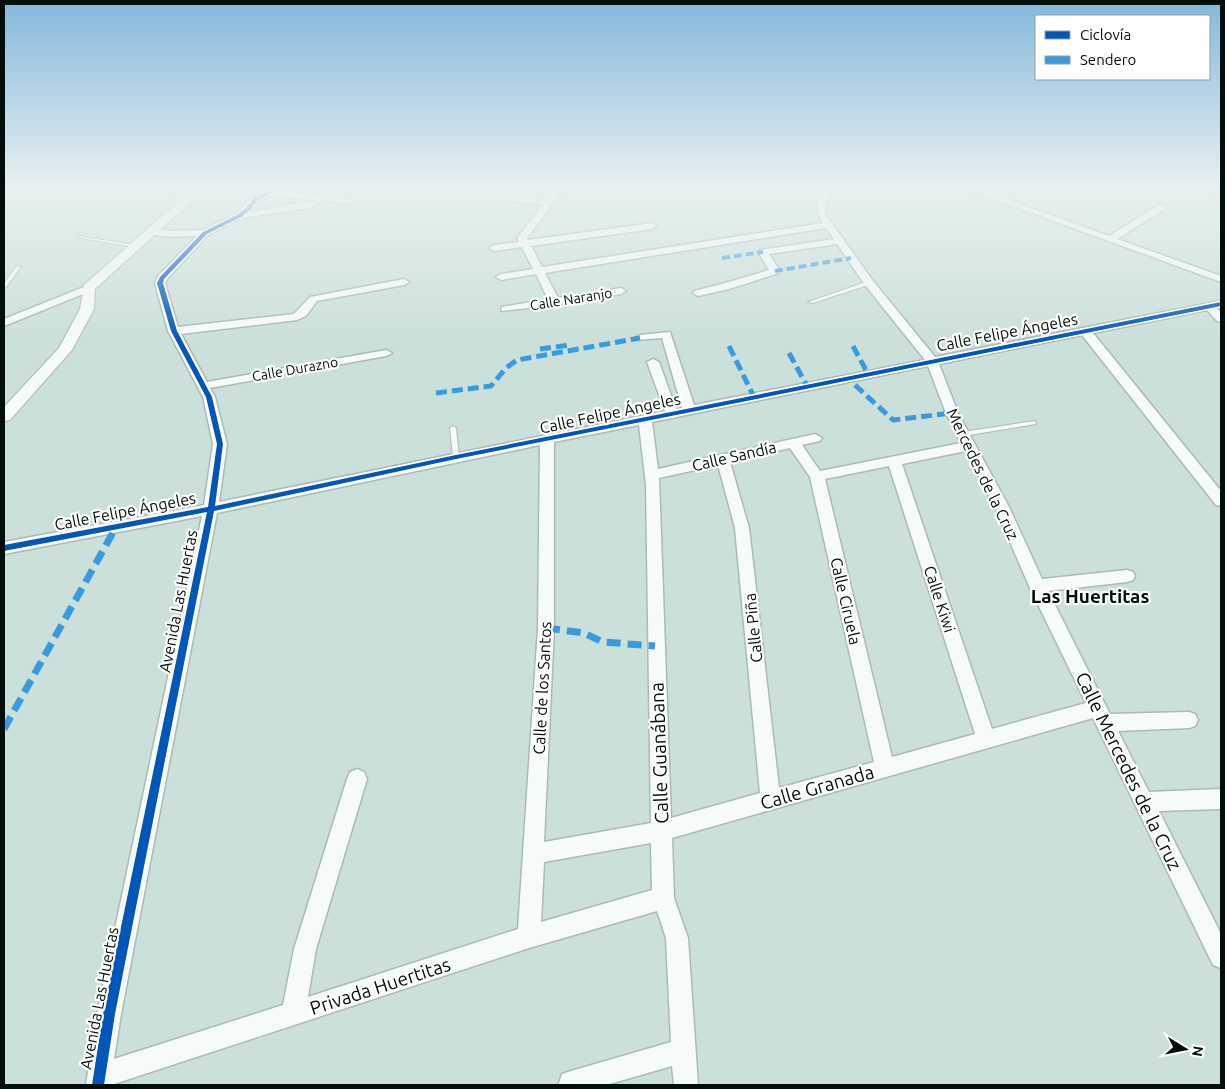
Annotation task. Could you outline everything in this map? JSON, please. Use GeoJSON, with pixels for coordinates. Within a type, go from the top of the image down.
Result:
{"type":"FeatureCollection","features":[{"type":"Feature","properties":{"kind":"street"},"geometry":{"type":"LineString","coordinates":[[4,323],[88,288],[142,239]]}},
{"type":"Feature","properties":{"kind":"street","name":"Avenida Las Huertas"},"geometry":{"type":"LineString","coordinates":[[98,1081],[211,509],[220,444],[209,396],[174,331],[160,283],[162,278],[199,239]]}},
{"type":"Feature","properties":{"kind":"street"},"geometry":{"type":"LineString","coordinates":[[522,239],[555,302]]}},
{"type":"Feature","properties":{"kind":"street"},"geometry":{"type":"LineString","coordinates":[[494,248],[556,239]]}},
{"type":"Feature","properties":{"kind":"street"},"geometry":{"type":"LineString","coordinates":[[501,277],[741,239]]}},
{"type":"Feature","properties":{"kind":"street"},"geometry":{"type":"LineString","coordinates":[[1110,239],[1221,279]]}},
{"type":"Feature","properties":{"kind":"street"},"geometry":{"type":"LineString","coordinates":[[698,293],[725,287],[775,271],[763,252],[840,241]]}},
{"type":"Feature","properties":{"kind":"street","name":"Mercedes de la Cruz"},"geometry":{"type":"LineString","coordinates":[[840,241],[869,283],[932,361],[952,413],[1002,507],[1037,586]]}},
{"type":"Feature","properties":{"kind":"street"},"geometry":{"type":"LineString","coordinates":[[174,331],[297,317],[302,314],[314,298],[404,282]]}},
{"type":"Feature","properties":{"kind":"street"},"geometry":{"type":"LineString","coordinates":[[4,416],[65,350],[87,309],[88,288]]}},
{"type":"Feature","properties":{"kind":"street","name":"Calle Naranjo"},"geometry":{"type":"LineString","coordinates":[[506,309],[621,291]]}},
{"type":"Feature","properties":{"kind":"street"},"geometry":{"type":"LineString","coordinates":[[1215,305],[1221,319]]}},
{"type":"Feature","properties":{"kind":"street","name":"Calle Felipe Ángeles"},"geometry":{"type":"LineString","coordinates":[[4,548],[211,509],[456,456],[547,440],[1215,305]]}},
{"type":"Feature","properties":{"kind":"street"},"geometry":{"type":"LineString","coordinates":[[1085,331],[1221,501]]}},
{"type":"Feature","properties":{"kind":"street"},"geometry":{"type":"LineString","coordinates":[[640,338],[666,334],[689,411]]}},
{"type":"Feature","properties":{"kind":"street","name":"Calle Durazno"},"geometry":{"type":"LineString","coordinates":[[203,386],[386,353]]}},
{"type":"Feature","properties":{"kind":"street"},"geometry":{"type":"LineString","coordinates":[[653,362],[672,414]]}},
{"type":"Feature","properties":{"kind":"street","name":"Calle Guanábana"},"geometry":{"type":"LineString","coordinates":[[645,420],[652,475],[663,898],[677,938],[686,1085]]}},
{"type":"Feature","properties":{"kind":"street","name":"Calle Sandía"},"geometry":{"type":"LineString","coordinates":[[652,475],[815,438]]}},
{"type":"Feature","properties":{"kind":"street","name":"Calle de los Santos"},"geometry":{"type":"LineString","coordinates":[[529,937],[546,628],[547,440]]}},
{"type":"Feature","properties":{"kind":"street"},"geometry":{"type":"LineString","coordinates":[[817,476],[894,460],[966,440]]}},
{"type":"Feature","properties":{"kind":"street","name":"Calle Ciruela"},"geometry":{"type":"LineString","coordinates":[[793,443],[817,476],[885,767]]}},
{"type":"Feature","properties":{"kind":"street","name":"Calle Piña"},"geometry":{"type":"LineString","coordinates":[[723,459],[742,528],[771,800]]}},
{"type":"Feature","properties":{"kind":"street","name":"Calle Kiwi"},"geometry":{"type":"LineString","coordinates":[[894,460],[986,738]]}},
{"type":"Feature","properties":{"kind":"street"},"geometry":{"type":"LineString","coordinates":[[1037,586],[1127,576]]}},
{"type":"Feature","properties":{"kind":"street","name":"Calle Mercedes de la Cruz"},"geometry":{"type":"LineString","coordinates":[[1037,586],[1221,957]]}},
{"type":"Feature","properties":{"kind":"street","name":"Calle Granada"},"geometry":{"type":"LineString","coordinates":[[533,854],[661,831],[986,738],[1102,716],[1189,720]]}},
{"type":"Feature","properties":{"kind":"street"},"geometry":{"type":"LineString","coordinates":[[293,1014],[305,949],[357,779]]}},
{"type":"Feature","properties":{"kind":"street"},"geometry":{"type":"LineString","coordinates":[[1144,802],[1221,799]]}},
{"type":"Feature","properties":{"kind":"street","name":"Privada Huertitas"},"geometry":{"type":"LineString","coordinates":[[98,1081],[293,1014],[529,937],[663,898]]}},
{"type":"Feature","properties":{"kind":"street"},"geometry":{"type":"LineString","coordinates":[[571,1083],[684,1050]]}},
{"type":"Feature","properties":{"kind":"lane"},"geometry":{"type":"LineString","coordinates":[[91,239],[135,246]]}},
{"type":"Feature","properties":{"kind":"lane"},"geometry":{"type":"LineString","coordinates":[[4,286],[20,267]]}},
{"type":"Feature","properties":{"kind":"lane"},"geometry":{"type":"LineString","coordinates":[[811,302],[869,283]]}},
{"type":"Feature","properties":{"kind":"lane"},"geometry":{"type":"LineString","coordinates":[[966,440],[1034,423]]}},
{"type":"Feature","properties":{"kind":"lane"},"geometry":{"type":"LineString","coordinates":[[453,428],[456,456]]}},
{"type":"Feature","properties":{"kind":"marked path"},"geometry":{"type":"LineString","coordinates":[[722,258],[763,252]]}},
{"type":"Feature","properties":{"kind":"marked path"},"geometry":{"type":"LineString","coordinates":[[775,271],[851,258]]}},
{"type":"Feature","properties":{"kind":"marked path"},"geometry":{"type":"LineString","coordinates":[[436,393],[491,386],[506,368],[517,360],[640,338]]}},
{"type":"Feature","properties":{"kind":"marked path"},"geometry":{"type":"LineString","coordinates":[[540,349],[570,345]]}},
{"type":"Feature","properties":{"kind":"marked path"},"geometry":{"type":"LineString","coordinates":[[729,346],[754,397]]}},
{"type":"Feature","properties":{"kind":"marked path"},"geometry":{"type":"LineString","coordinates":[[853,346],[868,374]]}},
{"type":"Feature","properties":{"kind":"marked path"},"geometry":{"type":"LineString","coordinates":[[789,353],[807,386]]}},
{"type":"Feature","properties":{"kind":"marked path"},"geometry":{"type":"LineString","coordinates":[[855,385],[893,420],[952,413]]}},
{"type":"Feature","properties":{"kind":"marked path"},"geometry":{"type":"LineString","coordinates":[[4,729],[116,527]]}},
{"type":"Feature","properties":{"kind":"marked path"},"geometry":{"type":"LineString","coordinates":[[546,628],[584,633],[603,642],[655,646]]}},
{"type":"Feature","properties":{"kind":"cycle path"},"geometry":{"type":"LineString","coordinates":[[98,1085],[109,1014],[211,509],[220,444],[209,397],[174,331],[160,283],[162,278],[199,239]]}},
{"type":"Feature","properties":{"kind":"cycle path"},"geometry":{"type":"LineString","coordinates":[[4,548],[211,509],[456,457],[1221,304]]}},
{"type":"Feature","properties":{"kind":"district","name":"Las Huertitas"},"geometry":{"type":"Point","coordinates":[1090,596]}}]}
